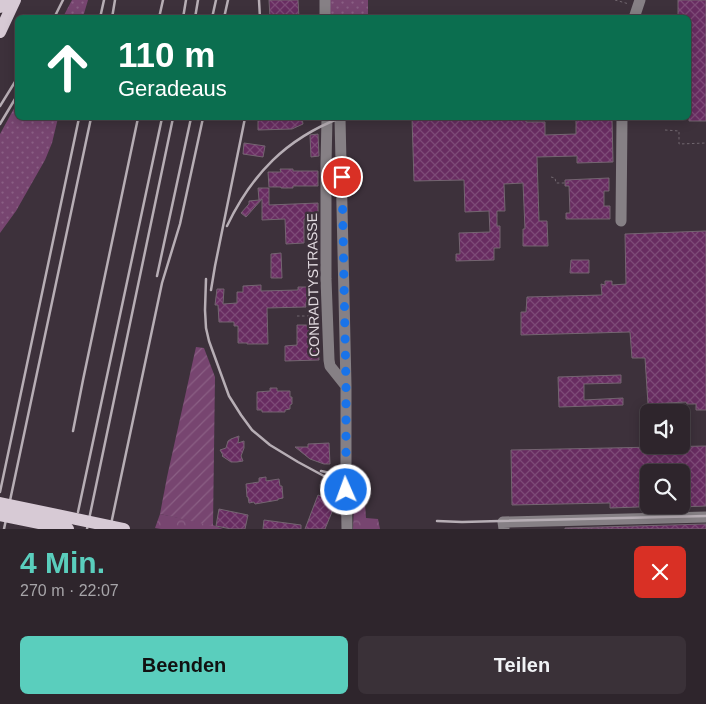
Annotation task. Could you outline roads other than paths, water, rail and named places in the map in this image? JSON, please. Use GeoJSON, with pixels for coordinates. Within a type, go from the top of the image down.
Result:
{"type":"FeatureCollection","features":[{"type":"Feature","properties":{"kind":"main road"},"geometry":{"type":"LineString","coordinates":[[0,6],[3,0]]}},
{"type":"Feature","properties":{"kind":"main road"},"geometry":{"type":"LineString","coordinates":[[0,32],[15,0]]}},
{"type":"Feature","properties":{"kind":"main road"},"geometry":{"type":"LineString","coordinates":[[0,503],[124,529]]}},
{"type":"Feature","properties":{"kind":"main road"},"geometry":{"type":"LineString","coordinates":[[0,515],[68,529]]}},
{"type":"Feature","properties":{"kind":"street"},"geometry":{"type":"LineString","coordinates":[[325,0],[325,15]]}},
{"type":"Feature","properties":{"kind":"street","name":"CONRADTYSTRASSE"},"geometry":{"type":"LineString","coordinates":[[326,120],[329,360],[330,366],[346,386]]}},
{"type":"Feature","properties":{"kind":"street"},"geometry":{"type":"LineString","coordinates":[[341,120],[348,529]]}},
{"type":"Feature","properties":{"kind":"street"},"geometry":{"type":"LineString","coordinates":[[621,221],[622,120]]}},
{"type":"Feature","properties":{"kind":"street"},"geometry":{"type":"LineString","coordinates":[[504,529],[503,522],[706,517]]}},
{"type":"Feature","properties":{"kind":"tram line"},"geometry":{"type":"LineString","coordinates":[[0,507],[106,529]]}},
{"type":"Feature","properties":{"kind":"railway"},"geometry":{"type":"LineString","coordinates":[[56,15],[63,0]]}},
{"type":"Feature","properties":{"kind":"railway"},"geometry":{"type":"LineString","coordinates":[[101,15],[104,0]]}},
{"type":"Feature","properties":{"kind":"railway"},"geometry":{"type":"LineString","coordinates":[[112,15],[115,0]]}},
{"type":"Feature","properties":{"kind":"railway"},"geometry":{"type":"LineString","coordinates":[[160,15],[163,0]]}},
{"type":"Feature","properties":{"kind":"railway"},"geometry":{"type":"LineString","coordinates":[[184,15],[186,0]]}},
{"type":"Feature","properties":{"kind":"railway"},"geometry":{"type":"LineString","coordinates":[[196,15],[198,0]]}},
{"type":"Feature","properties":{"kind":"railway"},"geometry":{"type":"LineString","coordinates":[[213,15],[216,0]]}},
{"type":"Feature","properties":{"kind":"railway"},"geometry":{"type":"LineString","coordinates":[[225,15],[228,0]]}},
{"type":"Feature","properties":{"kind":"railway"},"geometry":{"type":"LineString","coordinates":[[259,0],[260,15]]}},
{"type":"Feature","properties":{"kind":"railway"},"geometry":{"type":"LineString","coordinates":[[0,106],[15,82]]}},
{"type":"Feature","properties":{"kind":"railway"},"geometry":{"type":"LineString","coordinates":[[0,124],[15,99]]}},
{"type":"Feature","properties":{"kind":"railway"},"geometry":{"type":"LineString","coordinates":[[0,492],[79,120]]}},
{"type":"Feature","properties":{"kind":"railway"},"geometry":{"type":"LineString","coordinates":[[4,529],[91,120]]}},
{"type":"Feature","properties":{"kind":"railway"},"geometry":{"type":"LineString","coordinates":[[73,431],[138,120]]}},
{"type":"Feature","properties":{"kind":"railway"},"geometry":{"type":"LineString","coordinates":[[78,512],[162,120]]}},
{"type":"Feature","properties":{"kind":"railway"},"geometry":{"type":"LineString","coordinates":[[87,529],[173,120]]}},
{"type":"Feature","properties":{"kind":"railway"},"geometry":{"type":"LineString","coordinates":[[157,276],[191,120]]}},
{"type":"Feature","properties":{"kind":"railway"},"geometry":{"type":"LineString","coordinates":[[110,529],[162,283],[180,224],[203,120]]}},
{"type":"Feature","properties":{"kind":"railway"},"geometry":{"type":"LineString","coordinates":[[211,290],[245,120]]}},
{"type":"Feature","properties":{"kind":"railway"},"geometry":{"type":"LineString","coordinates":[[227,226],[248,190],[273,160],[303,136],[336,120]]}},
{"type":"Feature","properties":{"kind":"railway"},"geometry":{"type":"LineString","coordinates":[[206,279],[205,310],[209,341],[229,396],[241,415],[252,430],[270,445],[359,495]]}},
{"type":"Feature","properties":{"kind":"railway"},"geometry":{"type":"LineString","coordinates":[[321,471],[356,476]]}},
{"type":"Feature","properties":{"kind":"railway"},"geometry":{"type":"LineString","coordinates":[[437,521],[706,516]]}}]}
